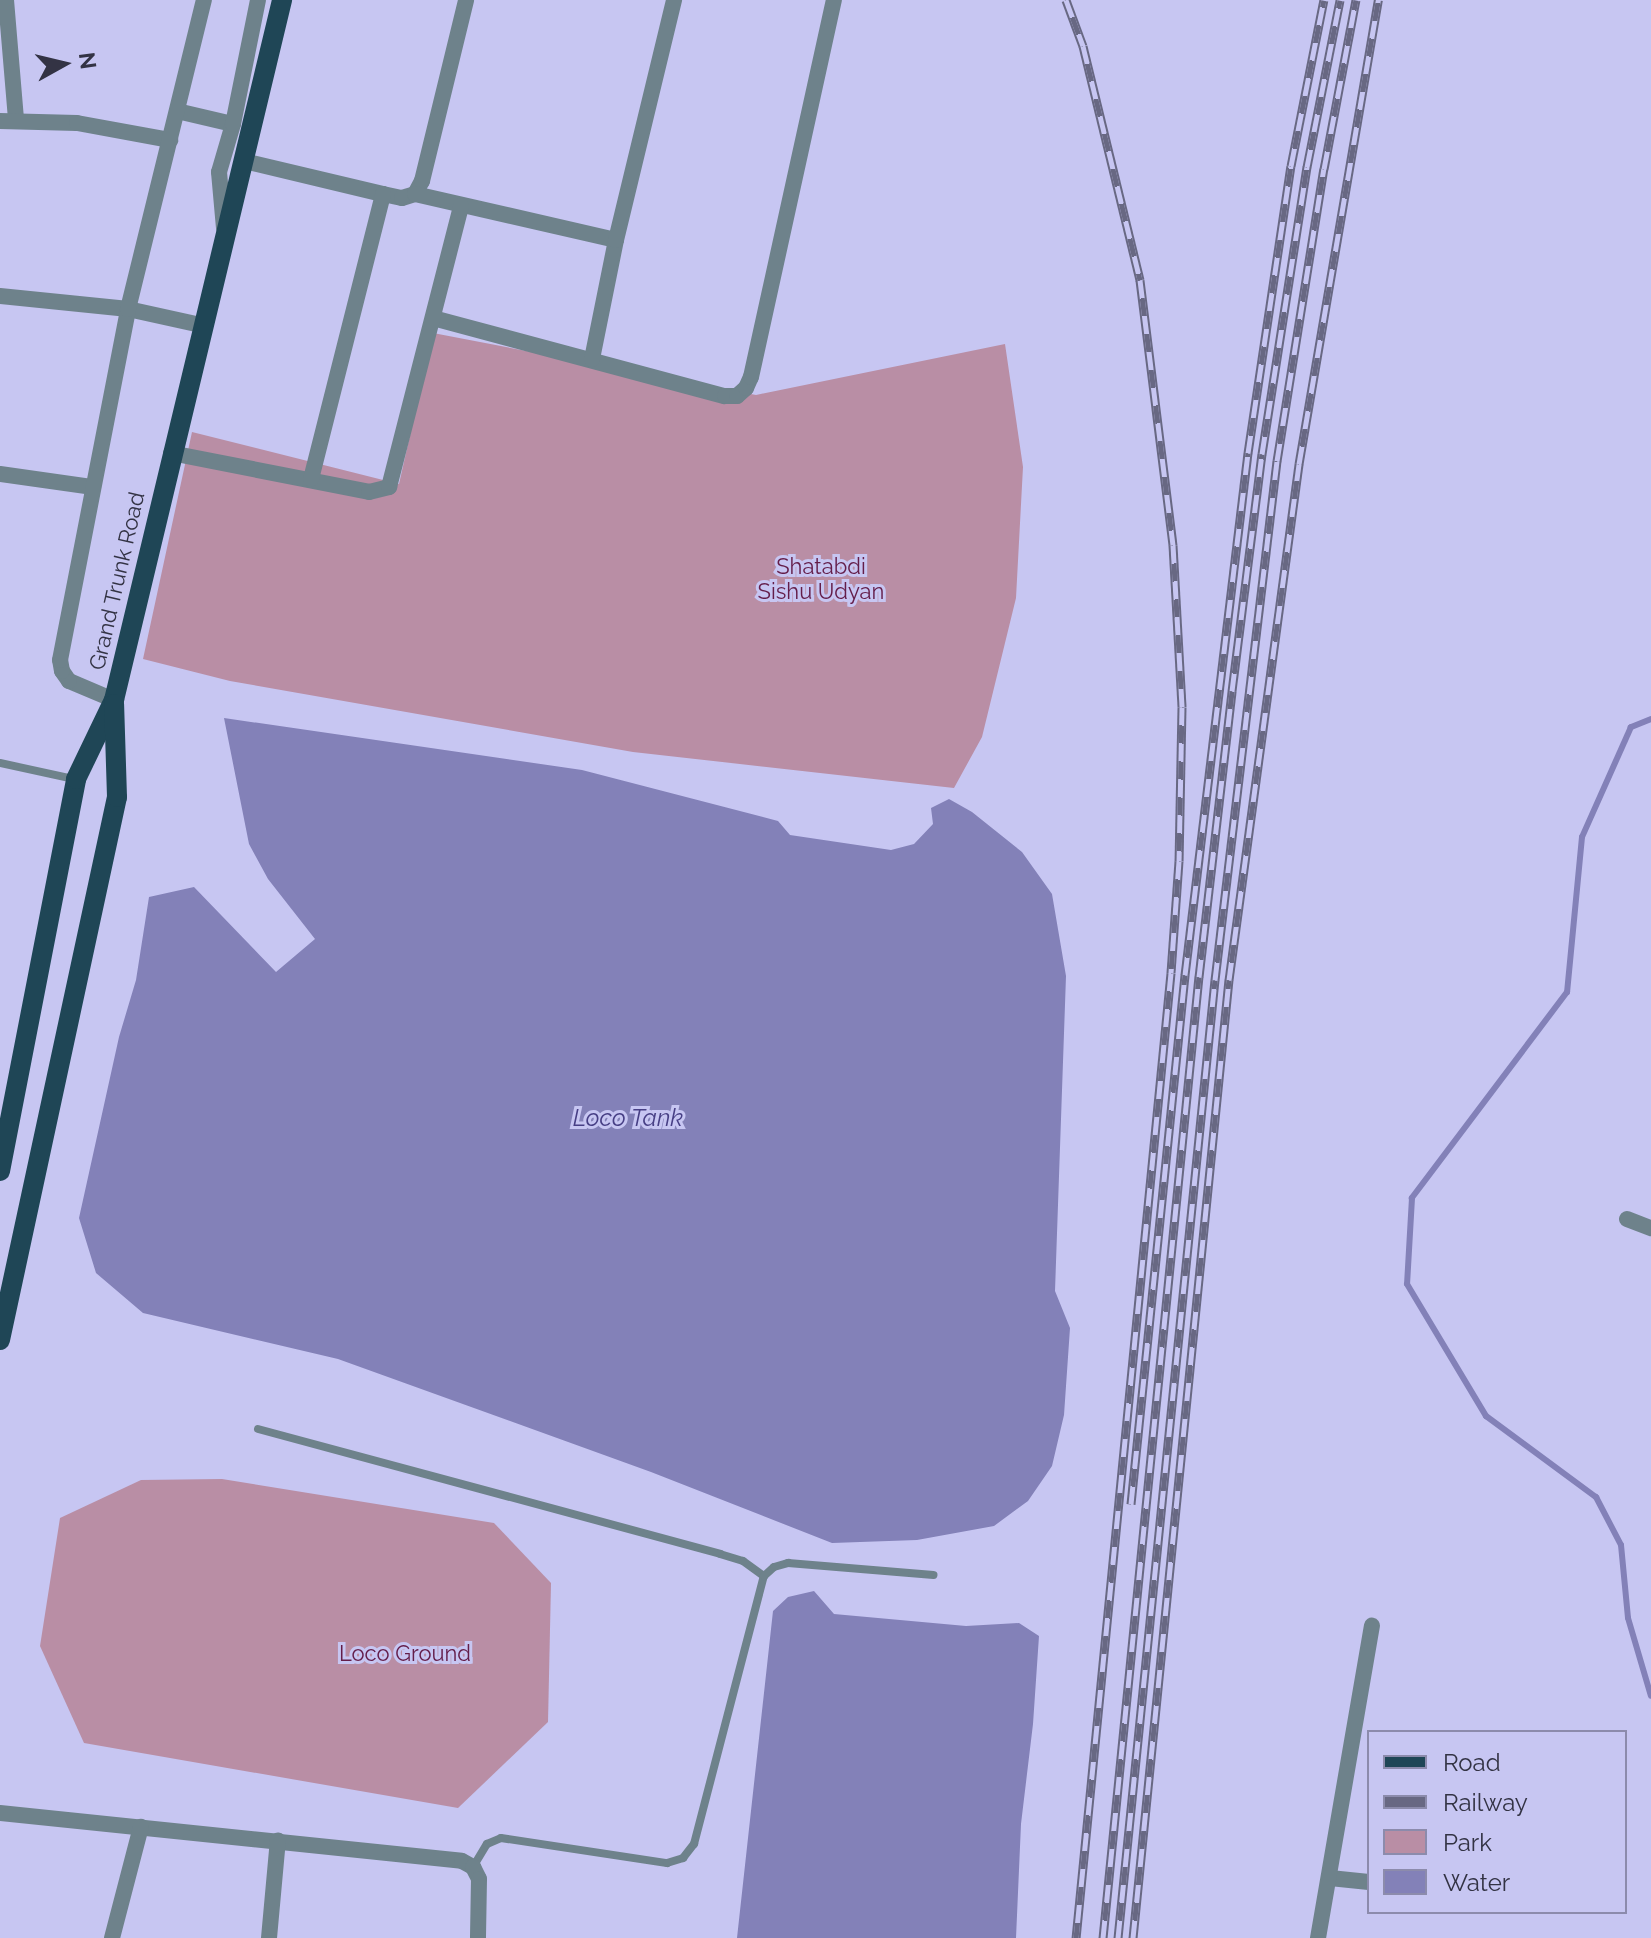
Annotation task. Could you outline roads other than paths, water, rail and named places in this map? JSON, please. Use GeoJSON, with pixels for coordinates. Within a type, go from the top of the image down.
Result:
{"type":"FeatureCollection","features":[{"type":"Feature","properties":{"kind":"main road","name":"Grand Trunk Road"},"geometry":{"type":"LineString","coordinates":[[0,1171],[5,1111],[76,779],[114,700],[282,0]]}},
{"type":"Feature","properties":{"kind":"main road"},"geometry":{"type":"LineString","coordinates":[[0,1340],[117,797],[114,700]]}},
{"type":"Feature","properties":{"kind":"street"},"geometry":{"type":"LineString","coordinates":[[6,0],[8,121],[77,123],[170,140]]}},
{"type":"Feature","properties":{"kind":"street"},"geometry":{"type":"LineString","coordinates":[[114,700],[69,681],[62,671],[60,660],[128,309],[204,0]]}},
{"type":"Feature","properties":{"kind":"street"},"geometry":{"type":"LineString","coordinates":[[225,242],[219,172],[233,124],[258,0]]}},
{"type":"Feature","properties":{"kind":"street"},"geometry":{"type":"LineString","coordinates":[[415,194],[422,181],[466,0]]}},
{"type":"Feature","properties":{"kind":"street"},"geometry":{"type":"LineString","coordinates":[[592,359],[616,240],[674,0]]}},
{"type":"Feature","properties":{"kind":"street"},"geometry":{"type":"LineString","coordinates":[[433,318],[725,396],[737,396],[746,388],[834,0]]}},
{"type":"Feature","properties":{"kind":"street"},"geometry":{"type":"LineString","coordinates":[[177,111],[233,124]]}},
{"type":"Feature","properties":{"kind":"street"},"geometry":{"type":"LineString","coordinates":[[244,161],[383,194],[402,198],[415,194],[616,240]]}},
{"type":"Feature","properties":{"kind":"street"},"geometry":{"type":"LineString","coordinates":[[311,479],[383,194]]}},
{"type":"Feature","properties":{"kind":"street"},"geometry":{"type":"LineString","coordinates":[[171,453],[369,492],[389,487],[461,206]]}},
{"type":"Feature","properties":{"kind":"street"},"geometry":{"type":"LineString","coordinates":[[0,296],[128,309],[205,326]]}},
{"type":"Feature","properties":{"kind":"street"},"geometry":{"type":"LineString","coordinates":[[0,474],[93,487]]}},
{"type":"Feature","properties":{"kind":"street"},"geometry":{"type":"LineString","coordinates":[[1627,1219],[1651,1228]]}},
{"type":"Feature","properties":{"kind":"street"},"geometry":{"type":"LineString","coordinates":[[1318,1938],[1372,1626]]}},
{"type":"Feature","properties":{"kind":"street"},"geometry":{"type":"LineString","coordinates":[[0,1813],[449,1858],[473,1867],[479,1879],[478,1938]]}},
{"type":"Feature","properties":{"kind":"street"},"geometry":{"type":"LineString","coordinates":[[112,1938],[141,1827]]}},
{"type":"Feature","properties":{"kind":"street"},"geometry":{"type":"LineString","coordinates":[[269,1938],[278,1840]]}},
{"type":"Feature","properties":{"kind":"street"},"geometry":{"type":"LineString","coordinates":[[1330,1878],[1367,1882]]}},
{"type":"Feature","properties":{"kind":"lane"},"geometry":{"type":"LineString","coordinates":[[0,763],[76,779]]}},
{"type":"Feature","properties":{"kind":"lane"},"geometry":{"type":"LineString","coordinates":[[258,1429],[720,1554],[743,1561],[764,1576]]}},
{"type":"Feature","properties":{"kind":"lane"},"geometry":{"type":"LineString","coordinates":[[473,1867],[487,1844],[501,1838],[667,1863],[683,1858],[694,1844],[764,1576],[774,1567],[788,1563],[934,1575]]}},
{"type":"Feature","properties":{"kind":"water","name":"Loco Tank"},"geometry":{"type":"Polygon","coordinates":[[[224,718],[582,770],[778,821],[790,835],[891,850],[914,844],[933,824],[931,808],[949,799],[972,812],[1022,852],[1052,894],[1066,976],[1055,1291],[1070,1328],[1064,1415],[1052,1466],[1028,1501],[994,1526],[917,1540],[832,1543],[651,1472],[338,1359],[143,1313],[96,1273],[79,1218],[119,1037],[136,980],[149,897],[194,887],[276,972],[315,939],[268,879],[249,844],[224,718]]]}},
{"type":"Feature","properties":{"kind":"water"},"geometry":{"type":"Polygon","coordinates":[[[814,1591],[834,1614],[966,1626],[1019,1623],[1039,1636],[1033,1724],[1021,1824],[1016,1938],[737,1938],[773,1611],[788,1597],[814,1591]]]}},
{"type":"Feature","properties":{"kind":"waterway"},"geometry":{"type":"LineString","coordinates":[[1651,719],[1631,727],[1582,837],[1567,992],[1412,1198],[1407,1284],[1486,1416],[1596,1497],[1621,1545],[1628,1618],[1651,1696]]}},
{"type":"Feature","properties":{"kind":"railway"},"geometry":{"type":"LineString","coordinates":[[1066,0],[1083,46],[1140,280],[1173,545],[1182,707],[1179,861],[1171,973],[1076,1938]]}},
{"type":"Feature","properties":{"kind":"railway"},"geometry":{"type":"LineString","coordinates":[[1131,1504],[1185,975],[1248,453],[1291,166],[1324,0]]}},
{"type":"Feature","properties":{"kind":"railway"},"geometry":{"type":"LineString","coordinates":[[1103,1938],[1199,977],[1232,691],[1262,454],[1307,167],[1340,0]]}},
{"type":"Feature","properties":{"kind":"railway"},"geometry":{"type":"LineString","coordinates":[[1118,1938],[1215,980],[1277,461],[1324,169],[1356,0]]}},
{"type":"Feature","properties":{"kind":"railway"},"geometry":{"type":"LineString","coordinates":[[1133,1938],[1229,980],[1299,464],[1378,0]]}},
{"type":"Feature","properties":{"kind":"park label","name":"Shatabdi Sishu Udyan"},"geometry":{"type":"Point","coordinates":[821,578]}},
{"type":"Feature","properties":{"kind":"park label","name":"Loco Ground"},"geometry":{"type":"Point","coordinates":[405,1654]}}]}
